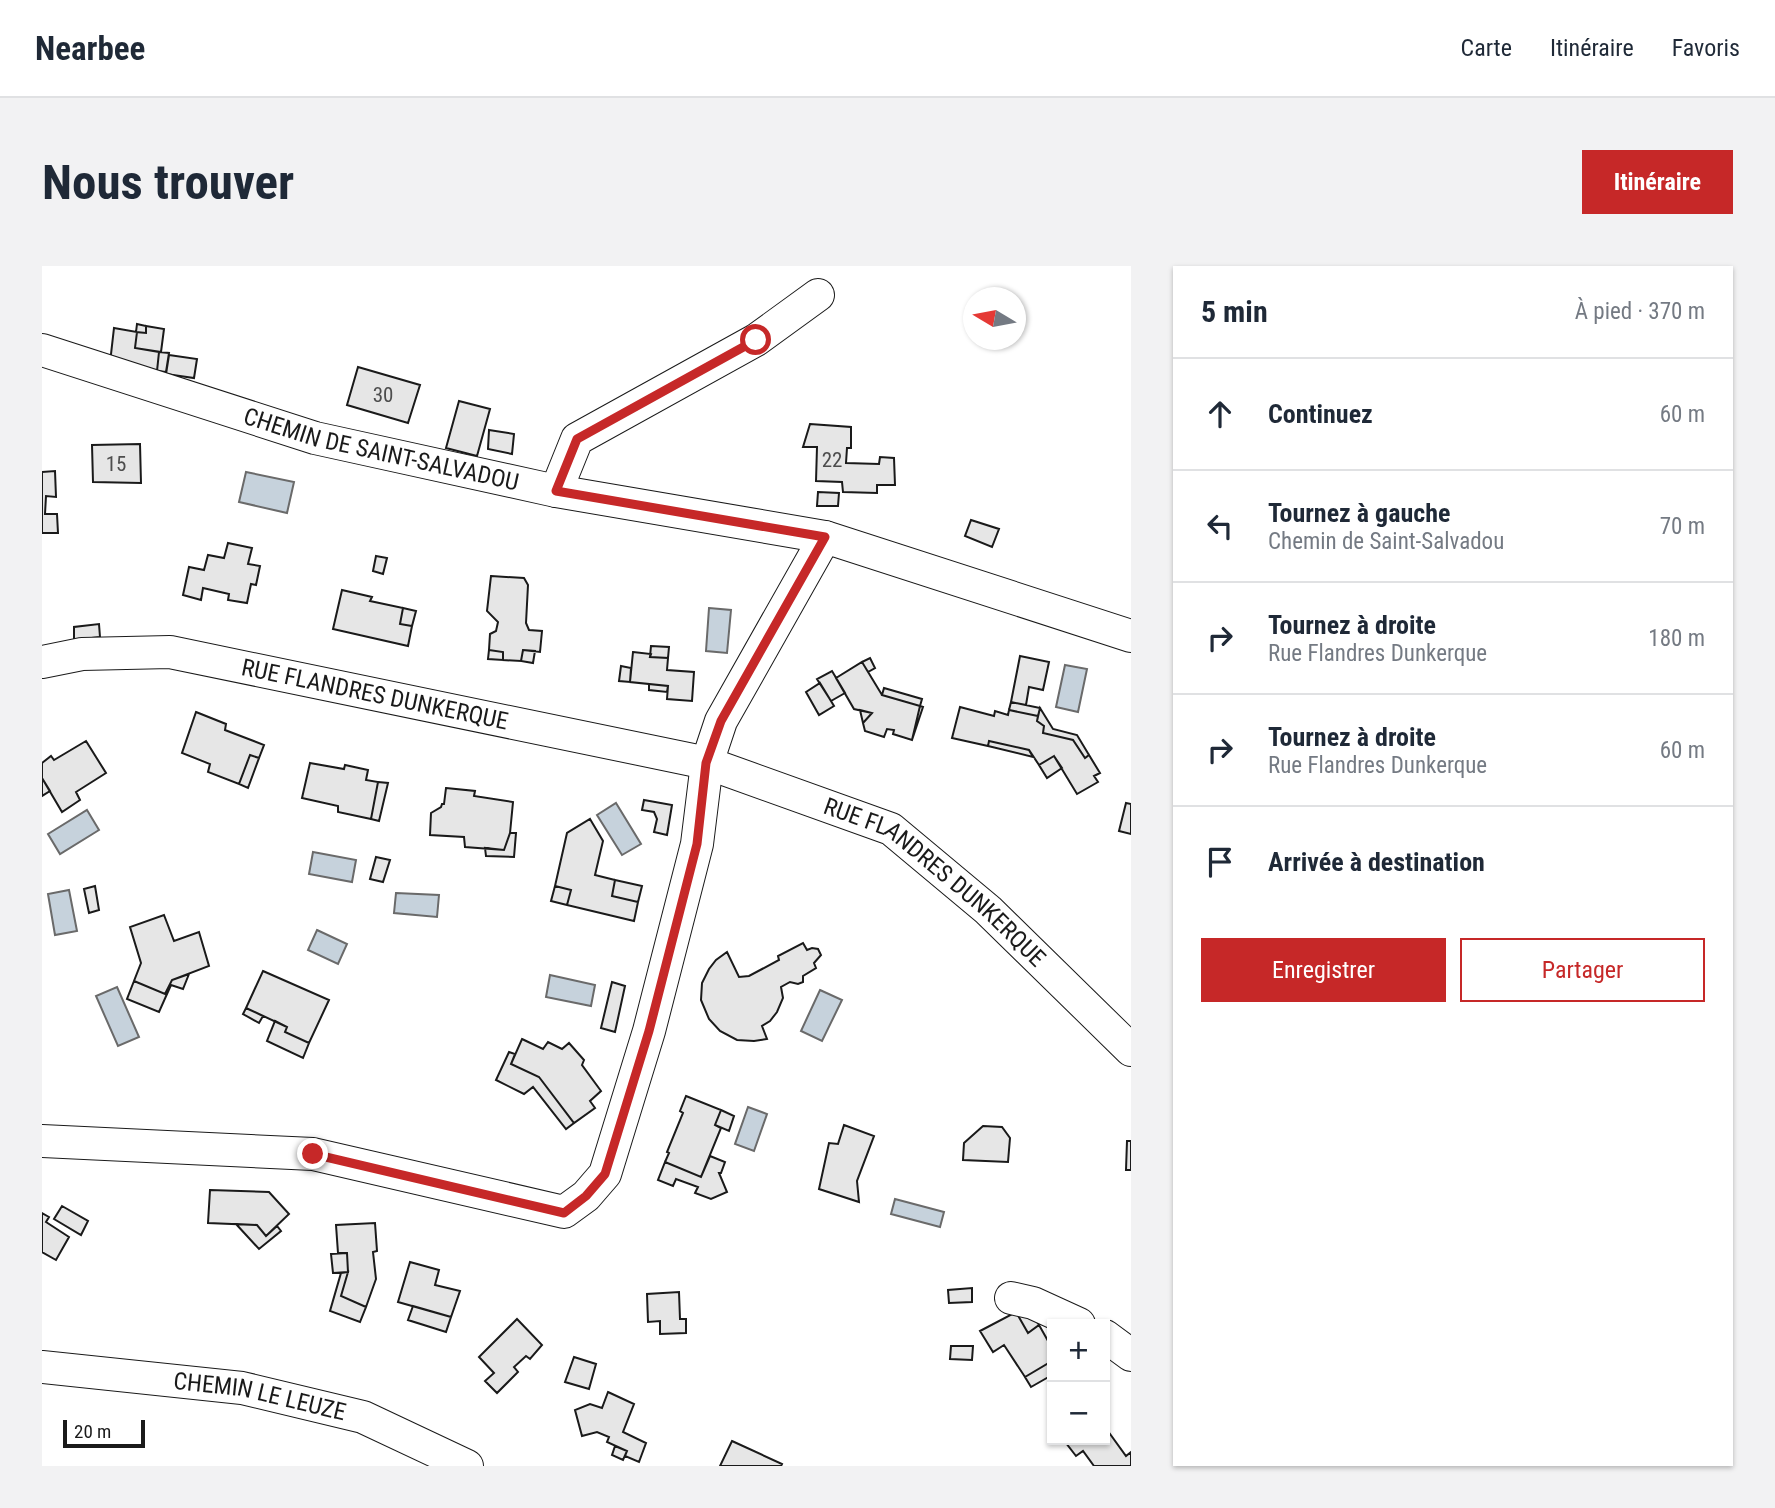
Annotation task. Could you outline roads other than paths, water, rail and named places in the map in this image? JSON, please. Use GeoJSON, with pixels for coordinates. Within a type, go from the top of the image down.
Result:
{"type":"FeatureCollection","features":[{"type":"Feature","properties":{"kind":"street"},"geometry":{"type":"LineString","coordinates":[[556,491],[577,439],[756,340],[818,295]]}},
{"type":"Feature","properties":{"kind":"street","name":"CHEMIN DE SAINT-SALVADOU"},"geometry":{"type":"LineString","coordinates":[[42,351],[314,438],[556,491],[825,537],[1131,636]]}},
{"type":"Feature","properties":{"kind":"street"},"geometry":{"type":"LineString","coordinates":[[42,1141],[313,1154],[564,1213],[586,1196],[605,1174],[649,1031],[697,844],[706,763],[721,721],[825,537]]}},
{"type":"Feature","properties":{"kind":"street","name":"RUE FLANDRES DUNKERQUE"},"geometry":{"type":"LineString","coordinates":[[42,662],[82,654],[170,652],[706,763],[891,829],[988,910],[1131,1050]]}},
{"type":"Feature","properties":{"kind":"street"},"geometry":{"type":"LineString","coordinates":[[1011,1298],[1033,1303],[1068,1319]]}},
{"type":"Feature","properties":{"kind":"street"},"geometry":{"type":"LineString","coordinates":[[1110,1340],[1131,1355]]}},
{"type":"Feature","properties":{"kind":"street","name":"CHEMIN LE LEUZE"},"geometry":{"type":"LineString","coordinates":[[42,1367],[242,1388],[363,1417],[467,1466]]}}]}
